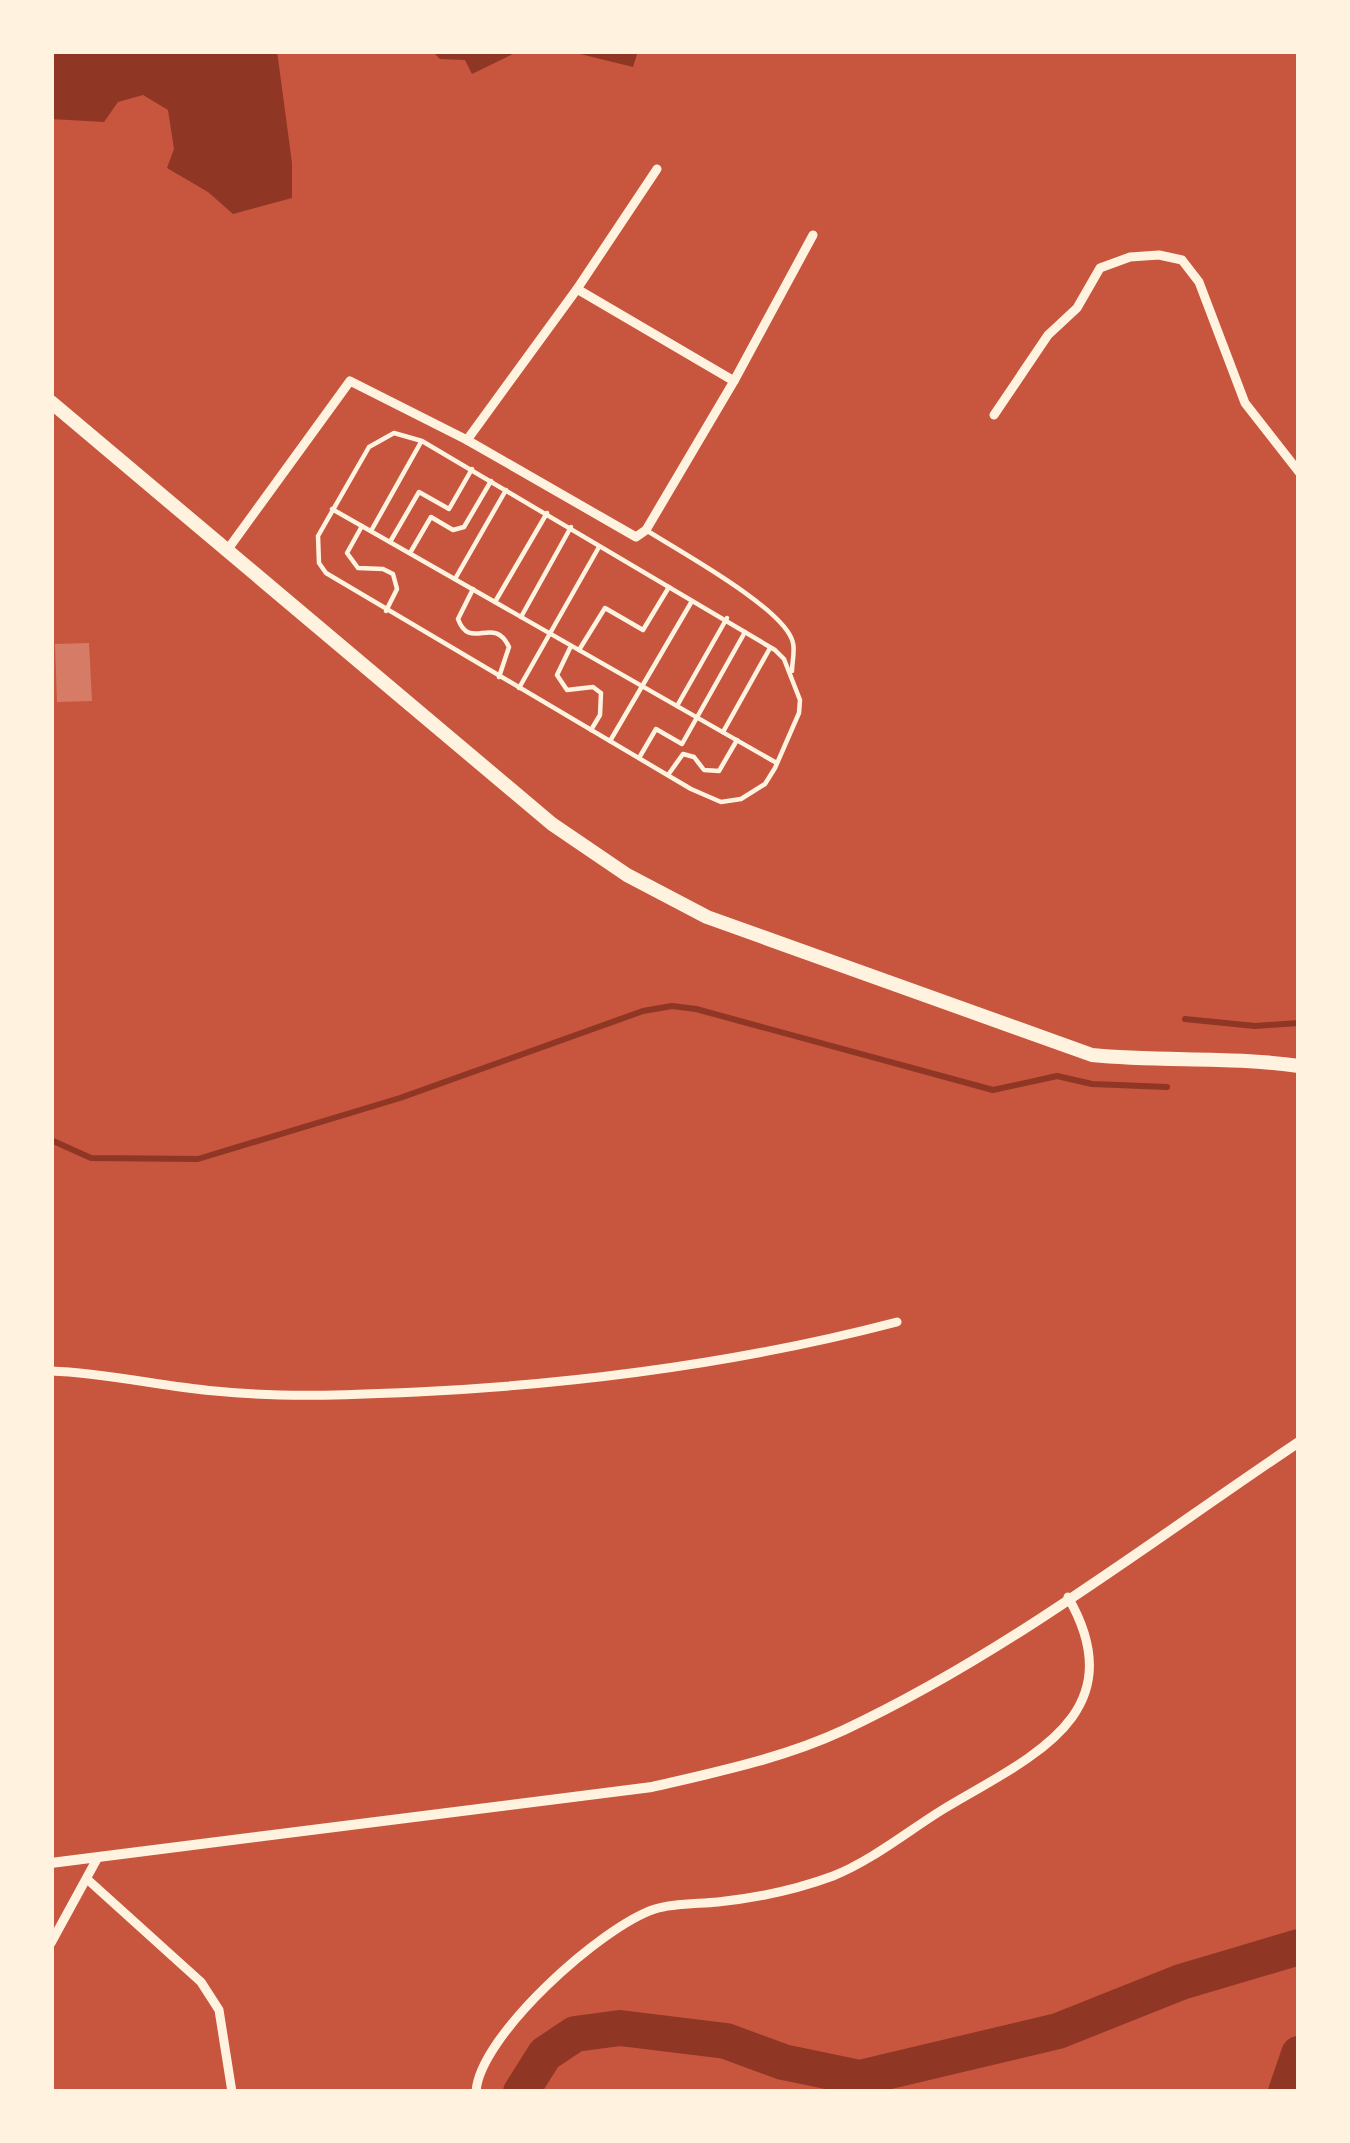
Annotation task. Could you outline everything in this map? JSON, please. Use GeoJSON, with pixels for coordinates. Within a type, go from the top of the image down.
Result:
{"type":"FeatureCollection","features":[{"type":"Feature","properties":{"kind":"main road"},"geometry":{"type":"LineString","coordinates":[[51,402],[553,824],[674,902],[802,953],[1092,1055],[1244,1059],[1299,1066]]}},
{"type":"Feature","properties":{"kind":"street"},"geometry":{"type":"LineString","coordinates":[[467,440],[657,169]]}},
{"type":"Feature","properties":{"kind":"street"},"geometry":{"type":"LineString","coordinates":[[228,549],[350,381],[467,440],[636,537],[646,530],[734,381],[813,235]]}},
{"type":"Feature","properties":{"kind":"street"},"geometry":{"type":"LineString","coordinates":[[994,415],[1048,335],[1077,308],[1100,268],[1130,257],[1160,255],[1182,260],[1199,282],[1245,403],[1299,472]]}},
{"type":"Feature","properties":{"kind":"street"},"geometry":{"type":"LineString","coordinates":[[577,289],[734,381]]}},
{"type":"Feature","properties":{"kind":"street"},"geometry":{"type":"LineString","coordinates":[[51,1371],[104,1373],[214,1391],[344,1395],[543,1386],[824,1342],[897,1322]]}},
{"type":"Feature","properties":{"kind":"street"},"geometry":{"type":"LineString","coordinates":[[51,1863],[652,1787],[747,1765],[841,1732],[928,1687],[1299,1442]]}},
{"type":"Feature","properties":{"kind":"street"},"geometry":{"type":"LineString","coordinates":[[476,2092],[483,2060],[529,2003],[623,1924],[657,1908],[724,1901],[836,1875],[1045,1749],[1078,1714],[1090,1678],[1092,1653],[1068,1597]]}},
{"type":"Feature","properties":{"kind":"street"},"geometry":{"type":"LineString","coordinates":[[51,1942],[98,1857]]}},
{"type":"Feature","properties":{"kind":"street"},"geometry":{"type":"LineString","coordinates":[[87,1879],[200,1982],[218,2010],[232,2092]]}},
{"type":"Feature","properties":{"kind":"lane"},"geometry":{"type":"LineString","coordinates":[[394,433],[422,441],[771,646],[784,659],[800,700],[799,713],[765,784],[741,800],[721,802],[339,583],[319,563],[318,536],[332,509],[369,447],[382,437],[394,433]]}},
{"type":"Feature","properties":{"kind":"lane"},"geometry":{"type":"LineString","coordinates":[[371,531],[422,441]]}},
{"type":"Feature","properties":{"kind":"lane"},"geometry":{"type":"LineString","coordinates":[[390,542],[419,492],[449,508],[472,470]]}},
{"type":"Feature","properties":{"kind":"lane"},"geometry":{"type":"LineString","coordinates":[[410,554],[431,517],[454,530],[464,527],[491,481]]}},
{"type":"Feature","properties":{"kind":"lane"},"geometry":{"type":"LineString","coordinates":[[454,579],[507,490]]}},
{"type":"Feature","properties":{"kind":"lane"},"geometry":{"type":"LineString","coordinates":[[332,509],[777,763]]}},
{"type":"Feature","properties":{"kind":"lane"},"geometry":{"type":"LineString","coordinates":[[495,602],[547,513]]}},
{"type":"Feature","properties":{"kind":"lane"},"geometry":{"type":"LineString","coordinates":[[362,526],[347,553],[358,568],[392,574],[397,590],[386,610]]}},
{"type":"Feature","properties":{"kind":"lane"},"geometry":{"type":"LineString","coordinates":[[521,617],[571,527]]}},
{"type":"Feature","properties":{"kind":"lane"},"geometry":{"type":"LineString","coordinates":[[646,530],[729,581],[783,624],[793,643],[792,675]]}},
{"type":"Feature","properties":{"kind":"lane"},"geometry":{"type":"LineString","coordinates":[[519,688],[601,545]]}},
{"type":"Feature","properties":{"kind":"lane"},"geometry":{"type":"LineString","coordinates":[[579,650],[605,608],[643,630],[670,585]]}},
{"type":"Feature","properties":{"kind":"lane"},"geometry":{"type":"LineString","coordinates":[[473,589],[458,619],[470,634],[496,632],[504,637],[509,647],[499,676]]}},
{"type":"Feature","properties":{"kind":"lane"},"geometry":{"type":"LineString","coordinates":[[610,741],[694,599]]}},
{"type":"Feature","properties":{"kind":"lane"},"geometry":{"type":"LineString","coordinates":[[677,706],[727,618]]}},
{"type":"Feature","properties":{"kind":"lane"},"geometry":{"type":"LineString","coordinates":[[639,758],[656,728],[682,744],[747,630]]}},
{"type":"Feature","properties":{"kind":"lane"},"geometry":{"type":"LineString","coordinates":[[572,646],[557,675],[567,690],[593,687],[601,693],[600,715],[591,730]]}},
{"type":"Feature","properties":{"kind":"lane"},"geometry":{"type":"LineString","coordinates":[[723,732],[771,646]]}},
{"type":"Feature","properties":{"kind":"lane"},"geometry":{"type":"LineString","coordinates":[[668,775],[683,754],[694,757],[704,770],[719,771],[737,740]]}},
{"type":"Feature","properties":{"kind":"shaded area"},"geometry":{"type":"Polygon","coordinates":[[[51,51],[277,51],[292,198],[233,214],[208,192],[167,168],[174,149],[168,110],[143,95],[118,102],[104,122],[51,119],[51,51]]]}},
{"type":"Feature","properties":{"kind":"shaded area"},"geometry":{"type":"Polygon","coordinates":[[[432,51],[519,51],[472,74],[465,60],[440,59],[432,51]]]}},
{"type":"Feature","properties":{"kind":"shaded area"},"geometry":{"type":"Polygon","coordinates":[[[568,51],[638,51],[633,67],[568,51]]]}},
{"type":"Feature","properties":{"kind":"building"},"geometry":{"type":"Polygon","coordinates":[[[89,643],[92,701],[57,702],[55,644],[89,643]]]}},
{"type":"Feature","properties":{"kind":"waterway"},"geometry":{"type":"LineString","coordinates":[[51,1140],[91,1158],[198,1159],[400,1098],[643,1011],[672,1006],[993,1090],[1057,1076],[1092,1084],[1167,1087]]}},
{"type":"Feature","properties":{"kind":"waterway"},"geometry":{"type":"LineString","coordinates":[[1185,1019],[1255,1026],[1299,1023]]}},
{"type":"Feature","properties":{"kind":"waterway"},"geometry":{"type":"LineString","coordinates":[[521,2092],[545,2054],[575,2034],[620,2028],[726,2041],[783,2062],[860,2078],[1058,2031],[1181,1982],[1299,1947]]}},
{"type":"Feature","properties":{"kind":"waterway"},"geometry":{"type":"LineString","coordinates":[[1286,2092],[1299,2054]]}}]}
